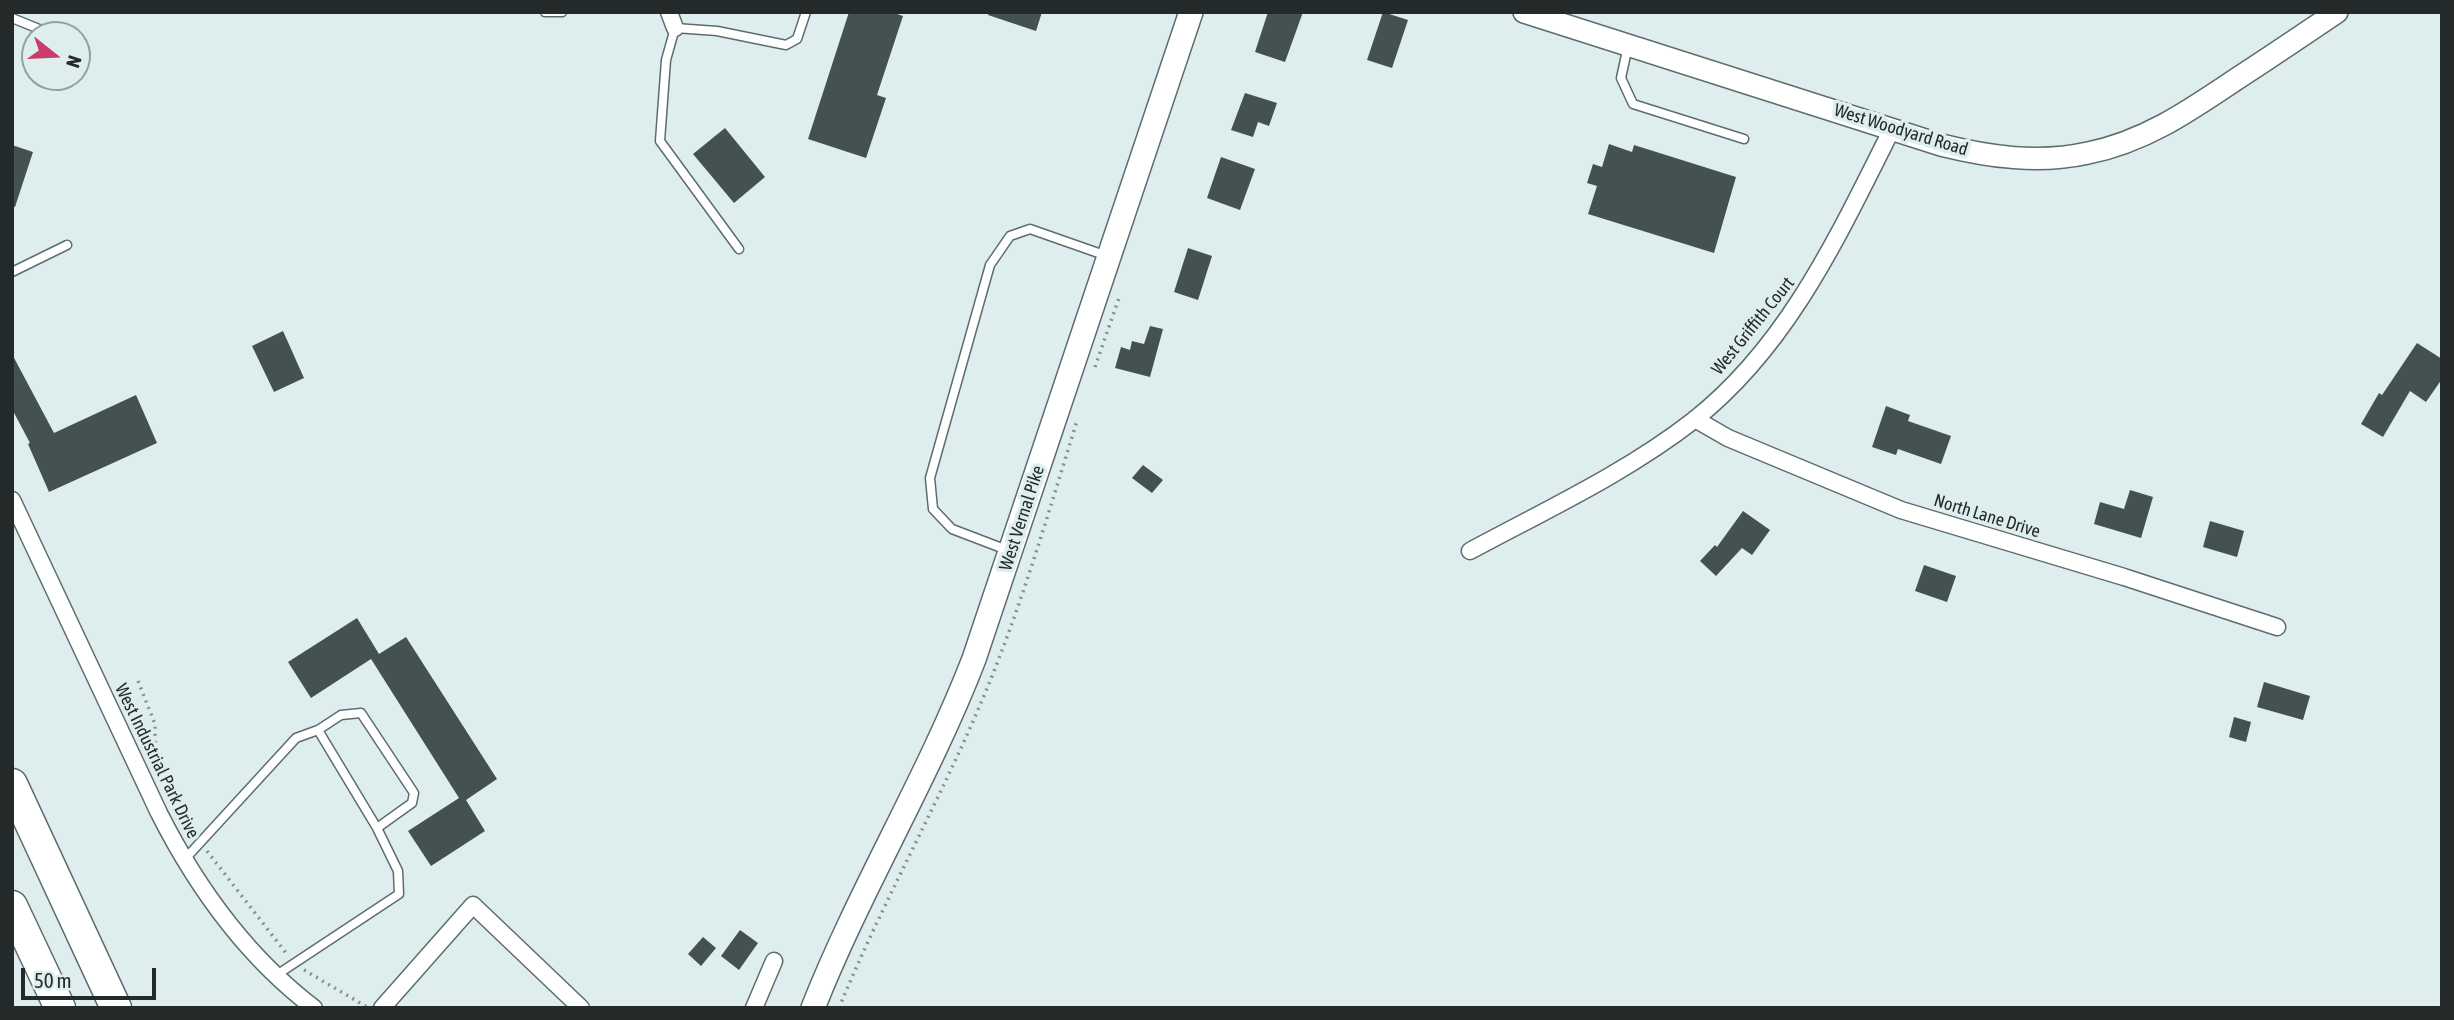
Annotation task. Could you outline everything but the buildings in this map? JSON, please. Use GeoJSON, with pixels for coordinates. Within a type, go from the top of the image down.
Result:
{"type":"FeatureCollection","features":[{"type":"Feature","properties":{"kind":"highway"},"geometry":{"type":"LineString","coordinates":[[12,785],[116,1008]]}},
{"type":"Feature","properties":{"kind":"highway"},"geometry":{"type":"LineString","coordinates":[[12,906],[60,1008]]}},
{"type":"Feature","properties":{"kind":"main road","name":"West Vernal Pike"},"geometry":{"type":"LineString","coordinates":[[813,1008],[952,712],[974,659],[1191,12]]}},
{"type":"Feature","properties":{"kind":"street","name":"West Woodyard Road"},"geometry":{"type":"LineString","coordinates":[[1524,12],[1941,145],[1998,157],[2046,158],[2088,154],[2146,135],[2177,119],[2337,12]]}},
{"type":"Feature","properties":{"kind":"street","name":"West Griffith Court"},"geometry":{"type":"LineString","coordinates":[[1470,551],[1604,480],[1650,452],[1695,419],[1750,366],[1786,322],[1808,289],[1892,129]]}},
{"type":"Feature","properties":{"kind":"street","name":"North Lane Drive"},"geometry":{"type":"LineString","coordinates":[[1695,419],[1728,438],[1901,510],[2277,627]]}},
{"type":"Feature","properties":{"kind":"street","name":"West Industrial Park Drive"},"geometry":{"type":"LineString","coordinates":[[12,500],[159,813],[184,860],[213,903],[275,976],[314,1008]]}},
{"type":"Feature","properties":{"kind":"street"},"geometry":{"type":"LineString","coordinates":[[382,1008],[472,905],[581,1008]]}},
{"type":"Feature","properties":{"kind":"street"},"geometry":{"type":"LineString","coordinates":[[754,1008],[774,961]]}},
{"type":"Feature","properties":{"kind":"lane"},"geometry":{"type":"LineString","coordinates":[[545,12],[562,12]]}},
{"type":"Feature","properties":{"kind":"lane"},"geometry":{"type":"LineString","coordinates":[[739,249],[660,141],[672,20],[786,45],[797,38],[806,12]]}},
{"type":"Feature","properties":{"kind":"lane"},"geometry":{"type":"LineString","coordinates":[[1628,46],[1621,78],[1633,104],[1744,139]]}},
{"type":"Feature","properties":{"kind":"lane"},"geometry":{"type":"LineString","coordinates":[[1011,552],[952,529],[933,509],[930,478],[990,265],[1010,236],[1030,229],[1109,257]]}},
{"type":"Feature","properties":{"kind":"lane"},"geometry":{"type":"LineString","coordinates":[[12,272],[67,245]]}},
{"type":"Feature","properties":{"kind":"lane"},"geometry":{"type":"LineString","coordinates":[[184,860],[296,738],[318,730],[341,715],[361,713],[414,793],[412,803],[377,828]]}},
{"type":"Feature","properties":{"kind":"lane"},"geometry":{"type":"LineString","coordinates":[[275,976],[399,894],[398,871],[377,828],[318,730]]}},
{"type":"Feature","properties":{"kind":"path"},"geometry":{"type":"LineString","coordinates":[[138,681],[155,724],[158,754],[198,836]]}},
{"type":"Feature","properties":{"kind":"path"},"geometry":{"type":"LineString","coordinates":[[211,856],[282,949]]}},
{"type":"Feature","properties":{"kind":"path"},"geometry":{"type":"LineString","coordinates":[[303,970],[369,1008]]}}]}
